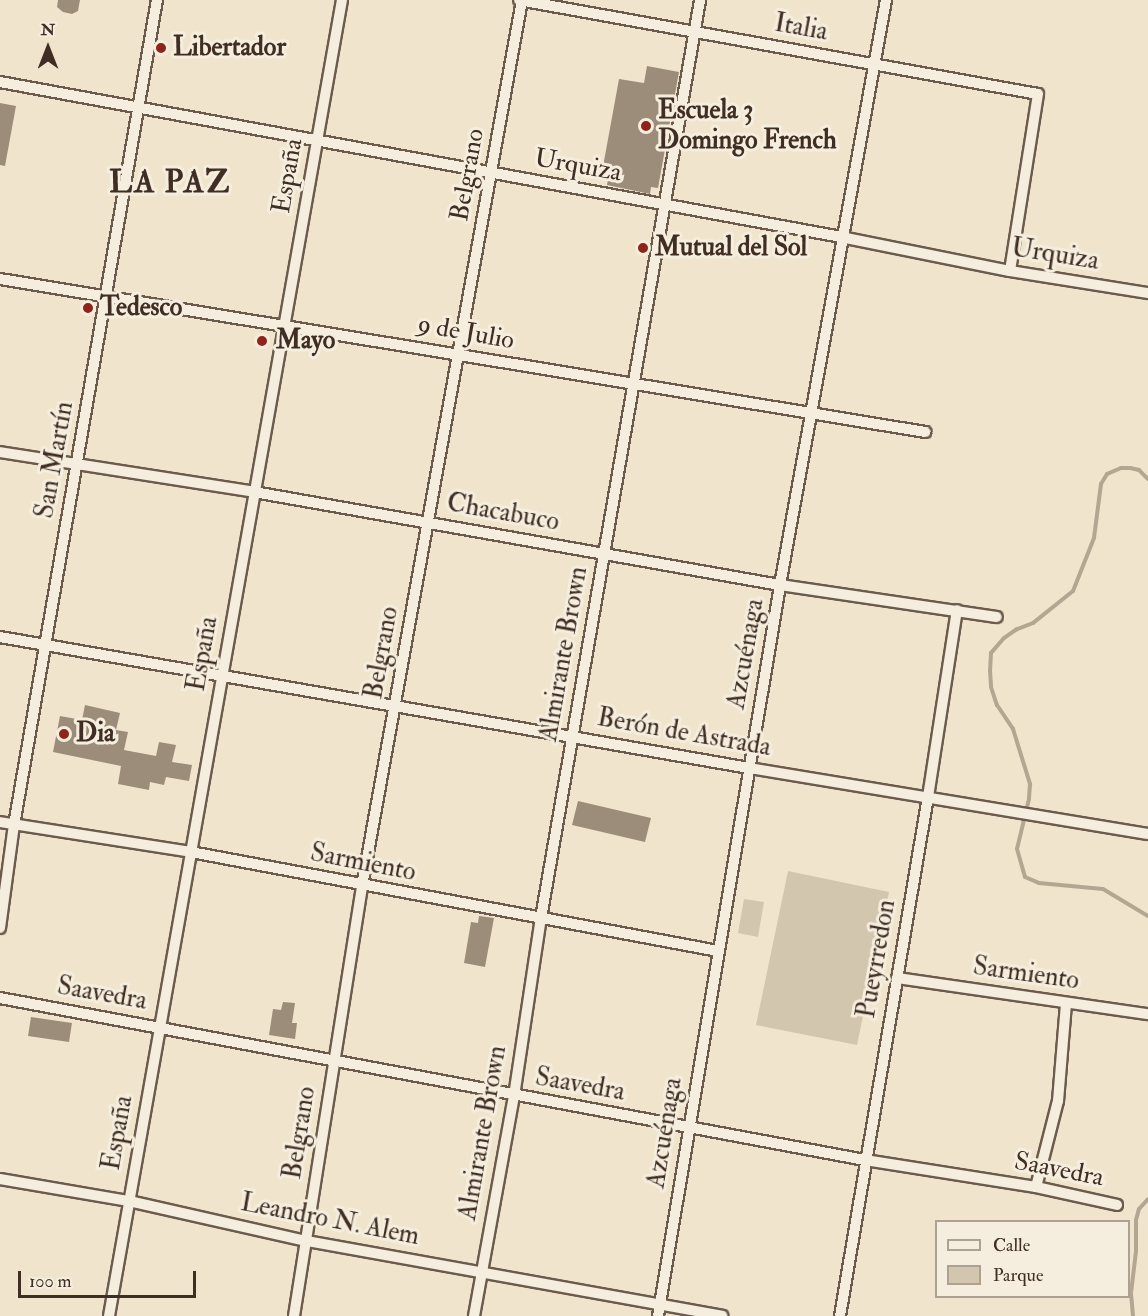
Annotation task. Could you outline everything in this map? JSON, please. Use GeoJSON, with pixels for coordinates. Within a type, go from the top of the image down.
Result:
{"type":"FeatureCollection","features":[{"type":"Feature","properties":{"kind":"street","name":"San Martín"},"geometry":{"type":"LineString","coordinates":[[0,928],[14,825],[157,0]]}},
{"type":"Feature","properties":{"kind":"street","name":"España"},"geometry":{"type":"LineString","coordinates":[[109,1316],[342,0]]}},
{"type":"Feature","properties":{"kind":"street","name":"Italia"},"geometry":{"type":"LineString","coordinates":[[521,0],[1038,94],[1010,271]]}},
{"type":"Feature","properties":{"kind":"street","name":"Belgrano"},"geometry":{"type":"LineString","coordinates":[[294,1316],[362,886],[521,0]]}},
{"type":"Feature","properties":{"kind":"street","name":"Almirante Brown"},"geometry":{"type":"LineString","coordinates":[[474,1316],[514,1096],[541,918],[700,0]]}},
{"type":"Feature","properties":{"kind":"street","name":"Azcuénaga"},"geometry":{"type":"LineString","coordinates":[[658,1316],[780,585],[841,237],[886,0]]}},
{"type":"Feature","properties":{"kind":"street","name":"Urquiza"},"geometry":{"type":"LineString","coordinates":[[0,82],[841,237],[1010,271],[1148,293]]}},
{"type":"Feature","properties":{"kind":"street","name":"9 de Julio"},"geometry":{"type":"LineString","coordinates":[[0,279],[284,324],[925,432]]}},
{"type":"Feature","properties":{"kind":"street","name":"Chacabuco"},"geometry":{"type":"LineString","coordinates":[[0,452],[254,492],[780,585],[998,616]]}},
{"type":"Feature","properties":{"kind":"street","name":"Pueyrredon"},"geometry":{"type":"LineString","coordinates":[[840,1316],[928,797],[957,610]]}},
{"type":"Feature","properties":{"kind":"street","name":"Berón de Astrada"},"geometry":{"type":"LineString","coordinates":[[0,637],[222,674],[749,768],[1148,834]]}},
{"type":"Feature","properties":{"kind":"street","name":"Sarmiento"},"geometry":{"type":"LineString","coordinates":[[0,822],[191,852],[362,886],[718,951]]}},
{"type":"Feature","properties":{"kind":"street","name":"Sarmiento"},"geometry":{"type":"LineString","coordinates":[[897,978],[1148,1014]]}},
{"type":"Feature","properties":{"kind":"street","name":"Saavedra"},"geometry":{"type":"LineString","coordinates":[[0,998],[514,1096],[865,1160],[1036,1187],[1117,1205]]}},
{"type":"Feature","properties":{"kind":"street"},"geometry":{"type":"LineString","coordinates":[[1036,1187],[1058,1101],[1066,1003]]}},
{"type":"Feature","properties":{"kind":"street","name":"Leandro N. Alem"},"geometry":{"type":"LineString","coordinates":[[0,1179],[129,1201],[307,1241],[722,1316]]}},
{"type":"Feature","properties":{"kind":"green space"},"geometry":{"type":"Polygon","coordinates":[[[788,871],[889,892],[857,1045],[756,1025],[788,871]]]}},
{"type":"Feature","properties":{"kind":"green space"},"geometry":{"type":"Polygon","coordinates":[[[744,899],[764,902],[758,937],[738,933],[744,899]]]}},
{"type":"Feature","properties":{"kind":"building"},"geometry":{"type":"Polygon","coordinates":[[[58,0],[80,0],[78,11],[72,14],[63,12],[57,7],[58,0]]]}},
{"type":"Feature","properties":{"kind":"building"},"geometry":{"type":"Polygon","coordinates":[[[647,66],[679,72],[658,188],[651,187],[650,194],[607,185],[609,173],[602,172],[619,79],[644,83],[647,66]]]}},
{"type":"Feature","properties":{"kind":"building"},"geometry":{"type":"Polygon","coordinates":[[[0,103],[16,106],[5,166],[0,165],[0,103]]]}},
{"type":"Feature","properties":{"kind":"building"},"geometry":{"type":"Polygon","coordinates":[[[85,705],[120,713],[116,730],[128,732],[124,750],[156,756],[159,742],[176,745],[172,762],[192,765],[189,781],[166,777],[164,785],[150,782],[149,790],[118,784],[121,766],[53,752],[60,716],[82,720],[85,705]]]}},
{"type":"Feature","properties":{"kind":"building"},"geometry":{"type":"Polygon","coordinates":[[[578,801],[651,818],[645,842],[572,825],[578,801]]]}},
{"type":"Feature","properties":{"kind":"building"},"geometry":{"type":"Polygon","coordinates":[[[479,916],[494,918],[485,967],[464,963],[471,922],[478,923],[479,916]]]}},
{"type":"Feature","properties":{"kind":"building"},"geometry":{"type":"Polygon","coordinates":[[[283,1002],[295,1003],[292,1023],[297,1023],[295,1039],[269,1035],[273,1009],[281,1010],[283,1002]]]}},
{"type":"Feature","properties":{"kind":"building"},"geometry":{"type":"Polygon","coordinates":[[[31,1017],[72,1023],[69,1042],[28,1036],[31,1017]]]}},
{"type":"Feature","properties":{"kind":"waterway"},"geometry":{"type":"LineString","coordinates":[[1148,479],[1139,470],[1130,468],[1121,468],[1107,474],[1101,484],[1094,538],[1073,591],[1033,623],[1017,629],[1004,638],[991,653],[990,671],[991,687],[997,705],[1013,729],[1030,784],[1029,799],[1017,849],[1025,877],[1039,883],[1103,889],[1148,916]]}},
{"type":"Feature","properties":{"kind":"waterway"},"geometry":{"type":"LineString","coordinates":[[1133,1316],[1131,1293],[1136,1251],[1136,1220],[1139,1209],[1148,1199]]}},
{"type":"Feature","properties":{"kind":"place","name":"Libertador"},"geometry":{"type":"Point","coordinates":[161,48]}},
{"type":"Feature","properties":{"kind":"place","name":"Escuela 3 Domingo French"},"geometry":{"type":"Point","coordinates":[646,126]}},
{"type":"Feature","properties":{"kind":"place","name":"Mutual del Sol"},"geometry":{"type":"Point","coordinates":[643,248]}},
{"type":"Feature","properties":{"kind":"place","name":"Tedesco"},"geometry":{"type":"Point","coordinates":[88,308]}},
{"type":"Feature","properties":{"kind":"place","name":"Mayo"},"geometry":{"type":"Point","coordinates":[262,341]}},
{"type":"Feature","properties":{"kind":"place","name":"Dia"},"geometry":{"type":"Point","coordinates":[64,734]}},
{"type":"Feature","properties":{"kind":"district","name":"LA PAZ"},"geometry":{"type":"Point","coordinates":[170,182]}}]}
